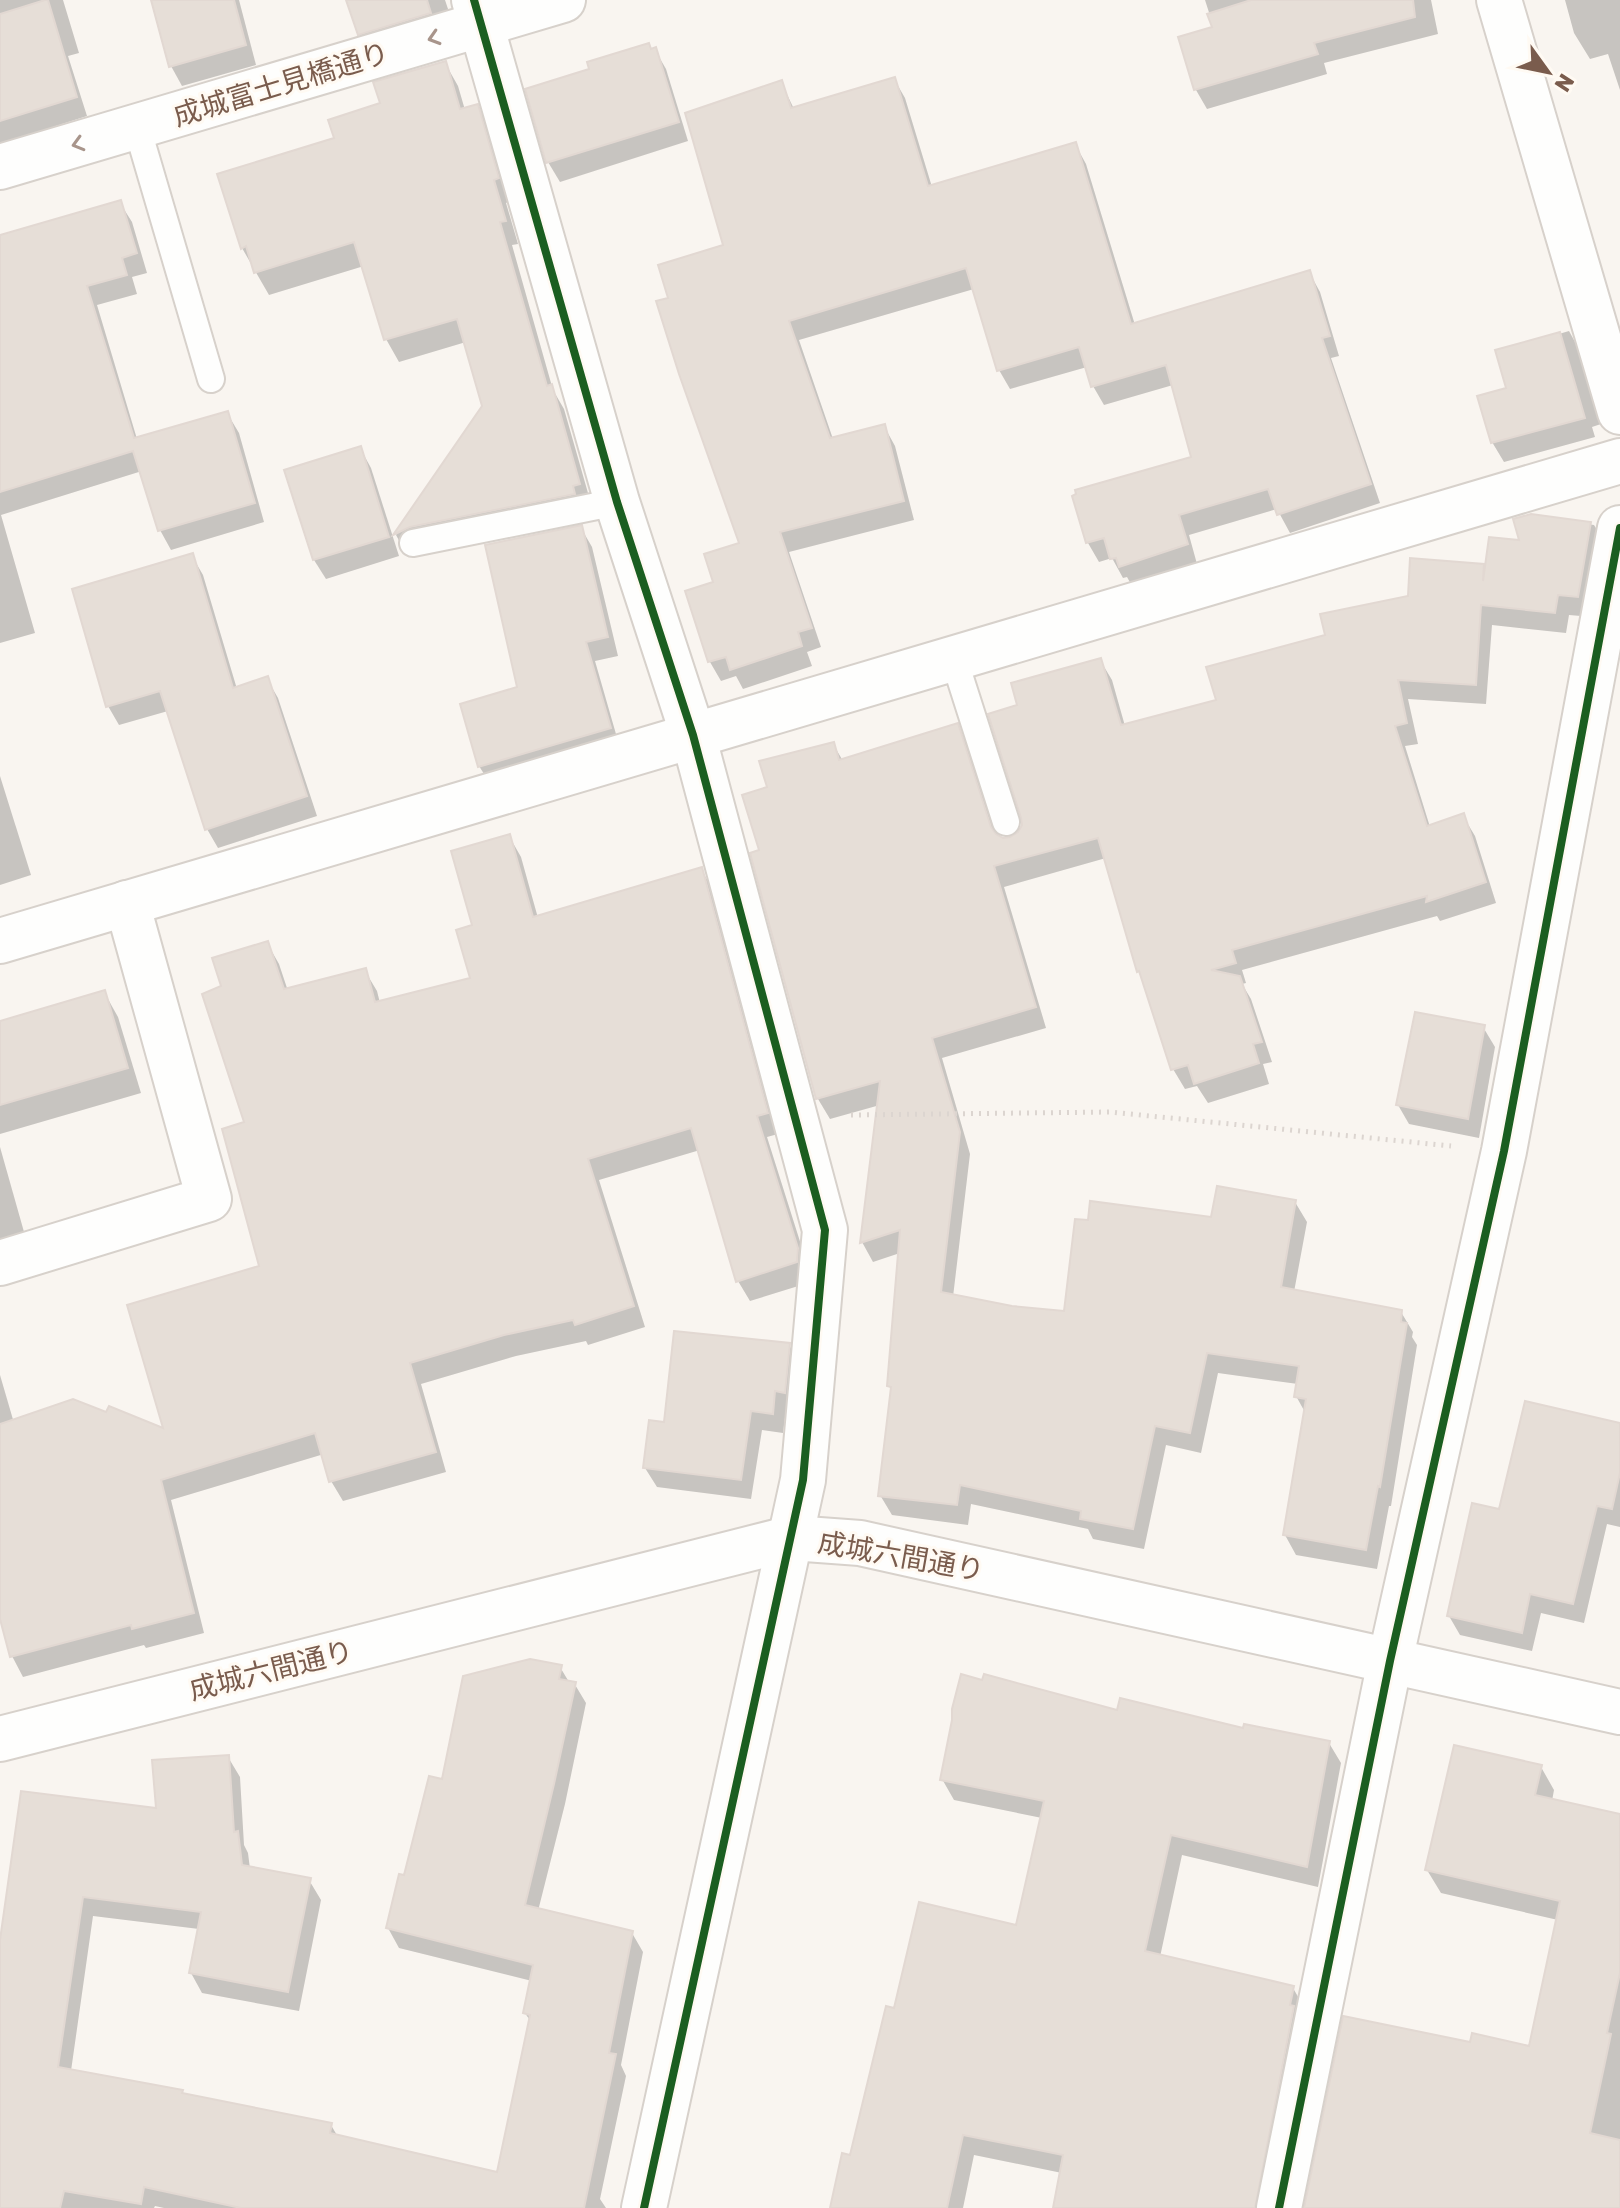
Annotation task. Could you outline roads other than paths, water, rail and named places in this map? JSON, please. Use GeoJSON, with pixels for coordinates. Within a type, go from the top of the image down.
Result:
{"type":"FeatureCollection","features":[{"type":"Feature","properties":{"kind":"street","name":"成城富士見橋通り"},"geometry":{"type":"LineString","coordinates":[[0,167],[137,127],[477,12],[563,0]]}},
{"type":"Feature","properties":{"kind":"street"},"geometry":{"type":"LineString","coordinates":[[1499,0],[1620,412]]}},
{"type":"Feature","properties":{"kind":"street"},"geometry":{"type":"LineString","coordinates":[[477,12],[617,502],[693,735],[825,1230],[803,1480],[644,2208]]}},
{"type":"Feature","properties":{"kind":"street"},"geometry":{"type":"LineString","coordinates":[[0,941],[1620,461]]}},
{"type":"Feature","properties":{"kind":"street"},"geometry":{"type":"LineString","coordinates":[[1279,2208],[1390,1661],[1504,1151],[1620,528]]}},
{"type":"Feature","properties":{"kind":"street"},"geometry":{"type":"LineString","coordinates":[[0,1263],[209,1199],[127,903]]}},
{"type":"Feature","properties":{"kind":"street","name":"成城六間通り"},"geometry":{"type":"LineString","coordinates":[[0,1739],[792,1538],[860,1543],[1620,1712]]}},
{"type":"Feature","properties":{"kind":"lane"},"geometry":{"type":"LineString","coordinates":[[137,127],[211,379]]}},
{"type":"Feature","properties":{"kind":"lane"},"geometry":{"type":"LineString","coordinates":[[413,543],[617,502]]}},
{"type":"Feature","properties":{"kind":"lane"},"geometry":{"type":"LineString","coordinates":[[954,659],[1006,822]]}}]}
